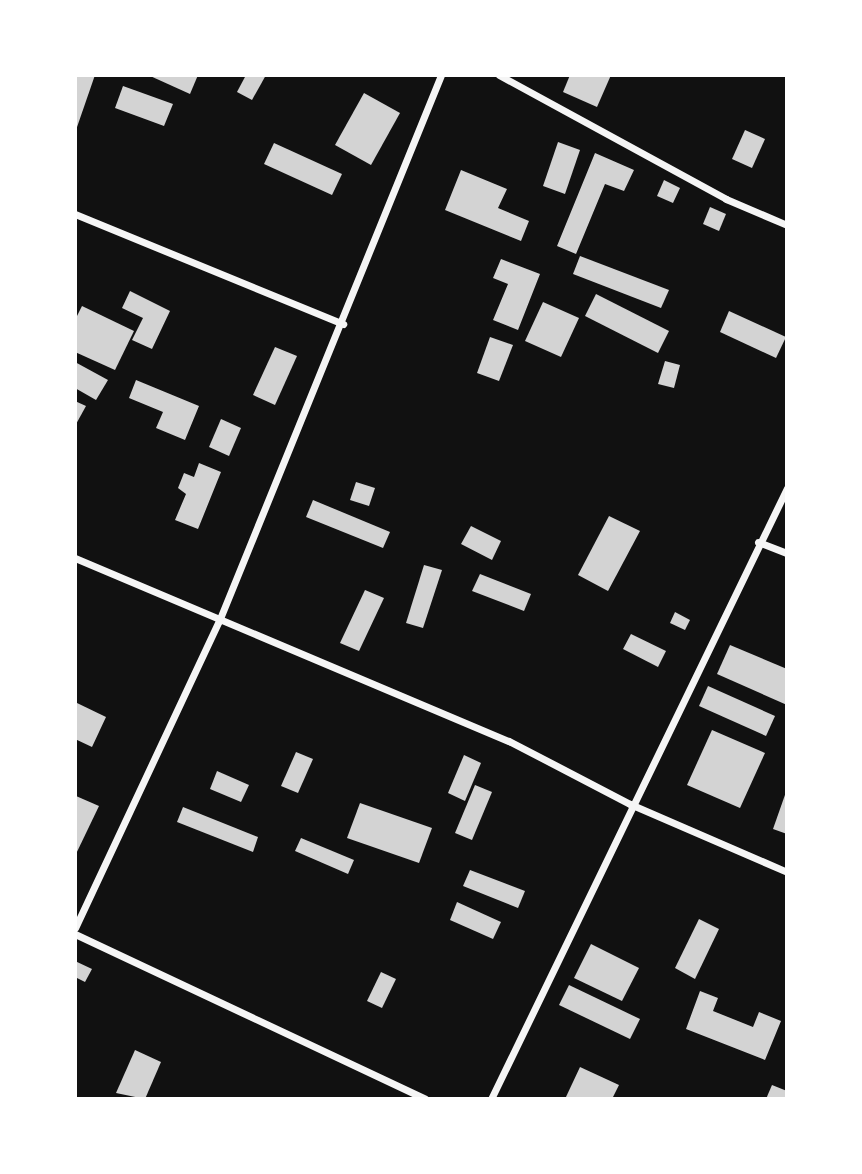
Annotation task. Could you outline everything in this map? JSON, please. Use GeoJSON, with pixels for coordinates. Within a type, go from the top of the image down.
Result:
{"type":"FeatureCollection","features":[{"type":"Feature","properties":{"kind":"street"},"geometry":{"type":"LineString","coordinates":[[75,928],[219,621],[343,324],[441,75]]}},
{"type":"Feature","properties":{"kind":"street"},"geometry":{"type":"LineString","coordinates":[[499,75],[726,199],[787,225]]}},
{"type":"Feature","properties":{"kind":"street"},"geometry":{"type":"LineString","coordinates":[[75,214],[251,290],[343,324]]}},
{"type":"Feature","properties":{"kind":"street"},"geometry":{"type":"LineString","coordinates":[[491,1099],[630,804],[787,488]]}},
{"type":"Feature","properties":{"kind":"street"},"geometry":{"type":"LineString","coordinates":[[758,542],[787,553]]}},
{"type":"Feature","properties":{"kind":"street"},"geometry":{"type":"LineString","coordinates":[[75,558],[219,621],[509,741],[630,804],[787,872]]}},
{"type":"Feature","properties":{"kind":"street"},"geometry":{"type":"LineString","coordinates":[[75,934],[425,1099]]}},
{"type":"Feature","properties":{"kind":"building"},"geometry":{"type":"Polygon","coordinates":[[[75,75],[95,75],[76,130],[75,130],[75,75]]]}},
{"type":"Feature","properties":{"kind":"building"},"geometry":{"type":"Polygon","coordinates":[[[148,75],[198,75],[190,94],[148,75]]]}},
{"type":"Feature","properties":{"kind":"building"},"geometry":{"type":"Polygon","coordinates":[[[246,75],[266,75],[252,100],[237,92],[246,75]]]}},
{"type":"Feature","properties":{"kind":"building"},"geometry":{"type":"Polygon","coordinates":[[[570,75],[611,75],[597,107],[563,92],[570,75]]]}},
{"type":"Feature","properties":{"kind":"building"},"geometry":{"type":"Polygon","coordinates":[[[123,86],[173,104],[164,126],[115,108],[123,86]]]}},
{"type":"Feature","properties":{"kind":"building"},"geometry":{"type":"Polygon","coordinates":[[[364,93],[400,113],[371,165],[335,145],[364,93]]]}},
{"type":"Feature","properties":{"kind":"building"},"geometry":{"type":"Polygon","coordinates":[[[745,130],[765,139],[752,168],[732,159],[745,130]]]}},
{"type":"Feature","properties":{"kind":"building"},"geometry":{"type":"Polygon","coordinates":[[[558,142],[580,150],[565,194],[543,186],[558,142]]]}},
{"type":"Feature","properties":{"kind":"building"},"geometry":{"type":"Polygon","coordinates":[[[274,143],[342,174],[332,195],[264,164],[274,143]]]}},
{"type":"Feature","properties":{"kind":"building"},"geometry":{"type":"Polygon","coordinates":[[[595,153],[634,170],[624,191],[605,184],[576,254],[557,246],[595,153]]]}},
{"type":"Feature","properties":{"kind":"building"},"geometry":{"type":"Polygon","coordinates":[[[461,170],[507,189],[498,208],[529,221],[521,241],[445,210],[461,170]]]}},
{"type":"Feature","properties":{"kind":"building"},"geometry":{"type":"Polygon","coordinates":[[[664,180],[680,188],[673,203],[657,196],[664,180]]]}},
{"type":"Feature","properties":{"kind":"building"},"geometry":{"type":"Polygon","coordinates":[[[710,207],[726,214],[719,231],[703,224],[710,207]]]}},
{"type":"Feature","properties":{"kind":"building"},"geometry":{"type":"Polygon","coordinates":[[[580,256],[669,290],[661,308],[573,274],[580,256]]]}},
{"type":"Feature","properties":{"kind":"building"},"geometry":{"type":"Polygon","coordinates":[[[501,259],[540,274],[518,330],[493,320],[508,284],[493,278],[501,259]]]}},
{"type":"Feature","properties":{"kind":"building"},"geometry":{"type":"Polygon","coordinates":[[[130,291],[170,311],[152,349],[132,340],[143,318],[122,308],[130,291]]]}},
{"type":"Feature","properties":{"kind":"building"},"geometry":{"type":"Polygon","coordinates":[[[596,294],[669,331],[658,353],[585,316],[596,294]]]}},
{"type":"Feature","properties":{"kind":"building"},"geometry":{"type":"Polygon","coordinates":[[[543,302],[579,318],[561,357],[525,341],[543,302]]]}},
{"type":"Feature","properties":{"kind":"building"},"geometry":{"type":"Polygon","coordinates":[[[82,306],[134,331],[115,370],[75,352],[75,320],[82,306]]]}},
{"type":"Feature","properties":{"kind":"building"},"geometry":{"type":"Polygon","coordinates":[[[729,311],[786,337],[776,358],[720,332],[729,311]]]}},
{"type":"Feature","properties":{"kind":"building"},"geometry":{"type":"Polygon","coordinates":[[[490,337],[513,345],[499,381],[477,373],[490,337]]]}},
{"type":"Feature","properties":{"kind":"building"},"geometry":{"type":"Polygon","coordinates":[[[275,347],[297,356],[275,405],[253,395],[275,347]]]}},
{"type":"Feature","properties":{"kind":"building"},"geometry":{"type":"Polygon","coordinates":[[[665,361],[680,365],[674,388],[658,384],[665,361]]]}},
{"type":"Feature","properties":{"kind":"building"},"geometry":{"type":"Polygon","coordinates":[[[75,362],[108,380],[96,400],[75,388],[75,362]]]}},
{"type":"Feature","properties":{"kind":"building"},"geometry":{"type":"Polygon","coordinates":[[[136,380],[199,406],[185,440],[156,428],[163,412],[129,398],[136,380]]]}},
{"type":"Feature","properties":{"kind":"building"},"geometry":{"type":"Polygon","coordinates":[[[75,401],[86,406],[75,426],[75,401]]]}},
{"type":"Feature","properties":{"kind":"building"},"geometry":{"type":"Polygon","coordinates":[[[221,419],[241,428],[229,456],[209,447],[221,419]]]}},
{"type":"Feature","properties":{"kind":"building"},"geometry":{"type":"Polygon","coordinates":[[[199,463],[221,472],[198,529],[175,520],[186,494],[178,488],[184,473],[194,477],[199,463]]]}},
{"type":"Feature","properties":{"kind":"building"},"geometry":{"type":"Polygon","coordinates":[[[356,482],[375,488],[369,506],[350,500],[356,482]]]}},
{"type":"Feature","properties":{"kind":"building"},"geometry":{"type":"Polygon","coordinates":[[[313,500],[390,532],[383,548],[306,517],[313,500]]]}},
{"type":"Feature","properties":{"kind":"building"},"geometry":{"type":"Polygon","coordinates":[[[609,516],[640,531],[608,591],[578,575],[609,516]]]}},
{"type":"Feature","properties":{"kind":"building"},"geometry":{"type":"Polygon","coordinates":[[[471,526],[501,541],[492,560],[461,544],[471,526]]]}},
{"type":"Feature","properties":{"kind":"building"},"geometry":{"type":"Polygon","coordinates":[[[424,565],[442,570],[423,628],[406,623],[424,565]]]}},
{"type":"Feature","properties":{"kind":"building"},"geometry":{"type":"Polygon","coordinates":[[[480,574],[531,594],[524,611],[472,591],[480,574]]]}},
{"type":"Feature","properties":{"kind":"building"},"geometry":{"type":"Polygon","coordinates":[[[365,590],[384,598],[359,651],[340,643],[365,590]]]}},
{"type":"Feature","properties":{"kind":"building"},"geometry":{"type":"Polygon","coordinates":[[[675,612],[690,620],[685,630],[670,623],[675,612]]]}},
{"type":"Feature","properties":{"kind":"building"},"geometry":{"type":"Polygon","coordinates":[[[631,634],[666,651],[658,667],[623,649],[631,634]]]}},
{"type":"Feature","properties":{"kind":"building"},"geometry":{"type":"Polygon","coordinates":[[[730,645],[787,669],[787,705],[717,674],[730,645]]]}},
{"type":"Feature","properties":{"kind":"building"},"geometry":{"type":"Polygon","coordinates":[[[708,686],[775,716],[766,736],[699,706],[708,686]]]}},
{"type":"Feature","properties":{"kind":"building"},"geometry":{"type":"Polygon","coordinates":[[[77,703],[106,717],[92,747],[75,739],[77,703]]]}},
{"type":"Feature","properties":{"kind":"building"},"geometry":{"type":"Polygon","coordinates":[[[712,730],[765,753],[740,808],[687,785],[712,730]]]}},
{"type":"Feature","properties":{"kind":"building"},"geometry":{"type":"Polygon","coordinates":[[[296,752],[313,759],[298,793],[281,786],[296,752]]]}},
{"type":"Feature","properties":{"kind":"building"},"geometry":{"type":"Polygon","coordinates":[[[464,755],[481,763],[465,801],[448,793],[464,755]]]}},
{"type":"Feature","properties":{"kind":"building"},"geometry":{"type":"Polygon","coordinates":[[[217,771],[249,785],[241,802],[210,789],[217,771]]]}},
{"type":"Feature","properties":{"kind":"building"},"geometry":{"type":"Polygon","coordinates":[[[475,785],[492,792],[472,840],[455,833],[475,785]]]}},
{"type":"Feature","properties":{"kind":"building"},"geometry":{"type":"Polygon","coordinates":[[[787,792],[787,834],[773,829],[787,792]]]}},
{"type":"Feature","properties":{"kind":"building"},"geometry":{"type":"Polygon","coordinates":[[[75,797],[99,806],[75,856],[75,797]]]}},
{"type":"Feature","properties":{"kind":"building"},"geometry":{"type":"Polygon","coordinates":[[[360,803],[432,828],[419,863],[347,838],[360,803]]]}},
{"type":"Feature","properties":{"kind":"building"},"geometry":{"type":"Polygon","coordinates":[[[183,807],[258,837],[253,852],[177,822],[183,807]]]}},
{"type":"Feature","properties":{"kind":"building"},"geometry":{"type":"Polygon","coordinates":[[[301,838],[354,860],[348,874],[295,851],[301,838]]]}},
{"type":"Feature","properties":{"kind":"building"},"geometry":{"type":"Polygon","coordinates":[[[470,870],[525,891],[518,908],[463,886],[470,870]]]}},
{"type":"Feature","properties":{"kind":"building"},"geometry":{"type":"Polygon","coordinates":[[[457,902],[501,922],[493,939],[450,920],[457,902]]]}},
{"type":"Feature","properties":{"kind":"building"},"geometry":{"type":"Polygon","coordinates":[[[699,919],[719,929],[695,979],[675,968],[699,919]]]}},
{"type":"Feature","properties":{"kind":"building"},"geometry":{"type":"Polygon","coordinates":[[[591,944],[639,968],[622,1001],[574,978],[591,944]]]}},
{"type":"Feature","properties":{"kind":"building"},"geometry":{"type":"Polygon","coordinates":[[[75,961],[92,969],[85,982],[75,977],[75,961]]]}},
{"type":"Feature","properties":{"kind":"building"},"geometry":{"type":"Polygon","coordinates":[[[381,972],[396,979],[382,1008],[367,1001],[381,972]]]}},
{"type":"Feature","properties":{"kind":"building"},"geometry":{"type":"Polygon","coordinates":[[[569,985],[640,1019],[630,1039],[559,1005],[569,985]]]}},
{"type":"Feature","properties":{"kind":"building"},"geometry":{"type":"Polygon","coordinates":[[[700,991],[718,998],[713,1011],[753,1027],[759,1012],[781,1021],[765,1060],[686,1029],[700,991]]]}},
{"type":"Feature","properties":{"kind":"building"},"geometry":{"type":"Polygon","coordinates":[[[135,1050],[161,1062],[145,1099],[116,1093],[135,1050]]]}},
{"type":"Feature","properties":{"kind":"building"},"geometry":{"type":"Polygon","coordinates":[[[580,1067],[619,1085],[612,1099],[565,1099],[580,1067]]]}},
{"type":"Feature","properties":{"kind":"building"},"geometry":{"type":"Polygon","coordinates":[[[772,1085],[787,1091],[787,1099],[766,1099],[772,1085]]]}}]}
